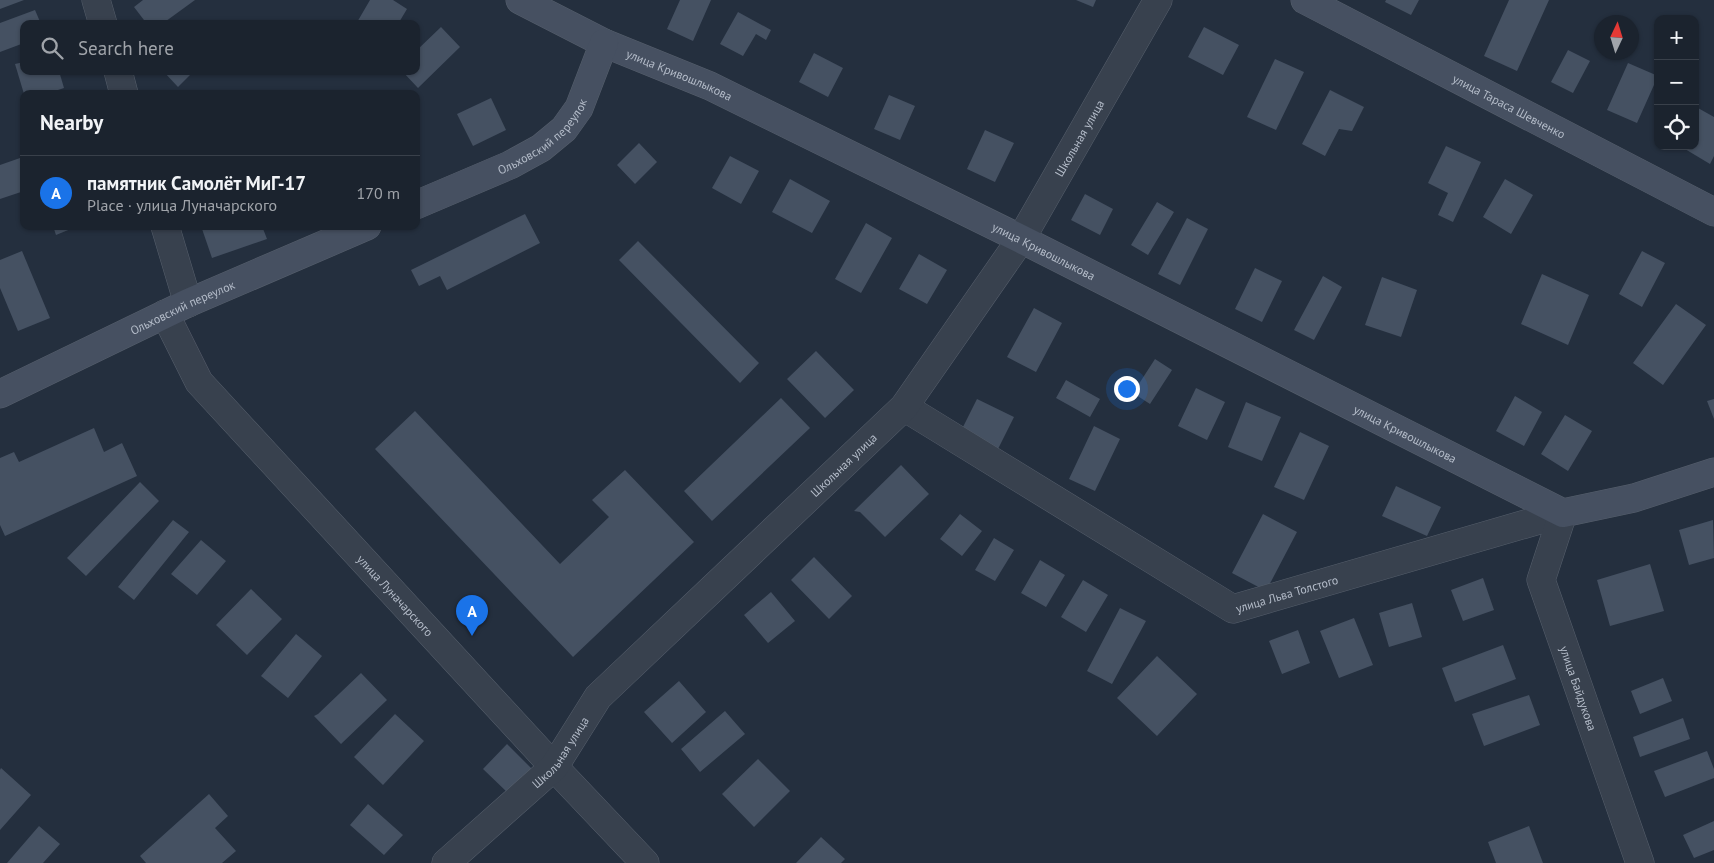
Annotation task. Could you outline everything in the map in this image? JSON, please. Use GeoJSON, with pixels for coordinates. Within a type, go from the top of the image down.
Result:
{"type":"FeatureCollection","features":[{"type":"Feature","properties":{"kind":"street"},"geometry":{"type":"LineString","coordinates":[[96,0],[102,20]]}},
{"type":"Feature","properties":{"kind":"street","name":"улица Кривошлыкова"},"geometry":{"type":"LineString","coordinates":[[520,0],[604,43],[710,86],[1021,239],[1563,514]]}},
{"type":"Feature","properties":{"kind":"street","name":"Школьная улица"},"geometry":{"type":"LineString","coordinates":[[446,863],[554,767],[598,697],[904,407],[1021,239],[1158,0]]}},
{"type":"Feature","properties":{"kind":"street","name":"улица Тараса Шевченко"},"geometry":{"type":"LineString","coordinates":[[1305,0],[1714,212]]}},
{"type":"Feature","properties":{"kind":"street","name":"Ольховский переулок"},"geometry":{"type":"LineString","coordinates":[[420,203],[510,165],[541,148],[564,129],[579,108],[604,43]]}},
{"type":"Feature","properties":{"kind":"street"},"geometry":{"type":"LineString","coordinates":[[119,75],[123,90]]}},
{"type":"Feature","properties":{"kind":"street","name":"улица Луначарского"},"geometry":{"type":"LineString","coordinates":[[166,230],[176,308],[199,382],[645,863]]}},
{"type":"Feature","properties":{"kind":"street","name":"Ольховский переулок"},"geometry":{"type":"LineString","coordinates":[[0,394],[176,308],[358,230]]}},
{"type":"Feature","properties":{"kind":"street","name":"улица Льва Толстого"},"geometry":{"type":"LineString","coordinates":[[904,407],[1233,609],[1563,514],[1634,498],[1714,472]]}},
{"type":"Feature","properties":{"kind":"street","name":"улица Байдукова"},"geometry":{"type":"LineString","coordinates":[[1563,514],[1541,580],[1640,863]]}},
{"type":"Feature","properties":{"kind":"building"},"geometry":{"type":"Polygon","coordinates":[[[0,0],[24,0],[0,9],[0,0]]]}},
{"type":"Feature","properties":{"kind":"building"},"geometry":{"type":"Polygon","coordinates":[[[143,0],[195,0],[168,20],[144,20],[134,7],[143,0]]]}},
{"type":"Feature","properties":{"kind":"building"},"geometry":{"type":"Polygon","coordinates":[[[370,0],[393,0],[407,9],[400,20],[358,20],[370,0]]]}},
{"type":"Feature","properties":{"kind":"building"},"geometry":{"type":"Polygon","coordinates":[[[680,0],[711,0],[693,41],[667,29],[680,0]]]}},
{"type":"Feature","properties":{"kind":"building"},"geometry":{"type":"Polygon","coordinates":[[[1076,0],[1096,0],[1093,7],[1076,0]]]}},
{"type":"Feature","properties":{"kind":"building"},"geometry":{"type":"Polygon","coordinates":[[[1386,0],[1419,0],[1411,15],[1385,2],[1386,0]]]}},
{"type":"Feature","properties":{"kind":"building"},"geometry":{"type":"Polygon","coordinates":[[[1509,0],[1549,0],[1517,71],[1484,56],[1509,0]]]}},
{"type":"Feature","properties":{"kind":"building"},"geometry":{"type":"Polygon","coordinates":[[[35,10],[39,20],[20,20],[20,44],[0,52],[0,23],[35,10]]]}},
{"type":"Feature","properties":{"kind":"building"},"geometry":{"type":"Polygon","coordinates":[[[738,12],[771,30],[766,40],[756,34],[743,56],[720,44],[738,12]]]}},
{"type":"Feature","properties":{"kind":"building"},"geometry":{"type":"Polygon","coordinates":[[[441,27],[460,47],[418,88],[406,75],[420,75],[420,47],[441,27]]]}},
{"type":"Feature","properties":{"kind":"building"},"geometry":{"type":"Polygon","coordinates":[[[1204,27],[1239,45],[1223,75],[1188,57],[1204,27]]]}},
{"type":"Feature","properties":{"kind":"building"},"geometry":{"type":"Polygon","coordinates":[[[1568,50],[1590,61],[1573,93],[1551,82],[1568,50]]]}},
{"type":"Feature","properties":{"kind":"building"},"geometry":{"type":"Polygon","coordinates":[[[814,53],[843,68],[828,97],[799,82],[814,53]]]}},
{"type":"Feature","properties":{"kind":"building"},"geometry":{"type":"Polygon","coordinates":[[[1275,59],[1304,72],[1276,130],[1247,117],[1275,59]]]}},
{"type":"Feature","properties":{"kind":"building"},"geometry":{"type":"Polygon","coordinates":[[[20,63],[20,75],[60,75],[64,88],[58,90],[23,90],[15,64],[20,63]]]}},
{"type":"Feature","properties":{"kind":"building"},"geometry":{"type":"Polygon","coordinates":[[[1628,63],[1654,74],[1654,85],[1637,123],[1607,110],[1628,63]]]}},
{"type":"Feature","properties":{"kind":"building"},"geometry":{"type":"Polygon","coordinates":[[[167,75],[190,75],[178,87],[167,75]]]}},
{"type":"Feature","properties":{"kind":"building"},"geometry":{"type":"Polygon","coordinates":[[[1330,90],[1364,107],[1352,131],[1339,129],[1325,156],[1302,144],[1330,90]]]}},
{"type":"Feature","properties":{"kind":"building"},"geometry":{"type":"Polygon","coordinates":[[[889,95],[915,106],[900,140],[874,129],[889,95]]]}},
{"type":"Feature","properties":{"kind":"building"},"geometry":{"type":"Polygon","coordinates":[[[491,98],[506,130],[473,146],[457,114],[491,98]]]}},
{"type":"Feature","properties":{"kind":"building"},"geometry":{"type":"Polygon","coordinates":[[[1699,109],[1714,117],[1714,156],[1710,164],[1687,150],[1699,150],[1699,109]]]}},
{"type":"Feature","properties":{"kind":"building"},"geometry":{"type":"Polygon","coordinates":[[[985,130],[1014,143],[995,182],[967,169],[985,130]]]}},
{"type":"Feature","properties":{"kind":"building"},"geometry":{"type":"Polygon","coordinates":[[[639,143],[657,162],[635,184],[617,165],[639,143]]]}},
{"type":"Feature","properties":{"kind":"building"},"geometry":{"type":"Polygon","coordinates":[[[1446,146],[1481,162],[1453,222],[1438,215],[1448,193],[1428,183],[1446,146]]]}},
{"type":"Feature","properties":{"kind":"building"},"geometry":{"type":"Polygon","coordinates":[[[730,156],[759,171],[741,204],[712,188],[730,156]]]}},
{"type":"Feature","properties":{"kind":"building"},"geometry":{"type":"Polygon","coordinates":[[[20,158],[20,192],[0,199],[0,165],[20,158]]]}},
{"type":"Feature","properties":{"kind":"building"},"geometry":{"type":"Polygon","coordinates":[[[790,179],[830,201],[812,233],[772,212],[790,179]]]}},
{"type":"Feature","properties":{"kind":"building"},"geometry":{"type":"Polygon","coordinates":[[[1505,179],[1533,195],[1511,234],[1483,217],[1505,179]]]}},
{"type":"Feature","properties":{"kind":"building"},"geometry":{"type":"Polygon","coordinates":[[[1085,194],[1113,209],[1100,235],[1071,220],[1085,194]]]}},
{"type":"Feature","properties":{"kind":"building"},"geometry":{"type":"Polygon","coordinates":[[[1157,202],[1174,212],[1148,255],[1131,245],[1157,202]]]}},
{"type":"Feature","properties":{"kind":"building"},"geometry":{"type":"Polygon","coordinates":[[[525,214],[540,243],[447,290],[440,276],[419,286],[411,270],[525,214]]]}},
{"type":"Feature","properties":{"kind":"building"},"geometry":{"type":"Polygon","coordinates":[[[1187,218],[1208,229],[1180,285],[1158,274],[1187,218]]]}},
{"type":"Feature","properties":{"kind":"building"},"geometry":{"type":"Polygon","coordinates":[[[866,223],[892,238],[861,293],[835,279],[866,223]]]}},
{"type":"Feature","properties":{"kind":"building"},"geometry":{"type":"Polygon","coordinates":[[[54,230],[68,230],[56,235],[54,230]]]}},
{"type":"Feature","properties":{"kind":"building"},"geometry":{"type":"Polygon","coordinates":[[[202,230],[264,230],[267,239],[212,258],[202,230]]]}},
{"type":"Feature","properties":{"kind":"building"},"geometry":{"type":"Polygon","coordinates":[[[638,241],[759,363],[740,383],[619,260],[638,241]]]}},
{"type":"Feature","properties":{"kind":"building"},"geometry":{"type":"Polygon","coordinates":[[[22,251],[50,318],[18,331],[0,288],[0,260],[22,251]]]}},
{"type":"Feature","properties":{"kind":"building"},"geometry":{"type":"Polygon","coordinates":[[[1642,251],[1665,263],[1642,307],[1619,294],[1642,251]]]}},
{"type":"Feature","properties":{"kind":"building"},"geometry":{"type":"Polygon","coordinates":[[[919,254],[947,270],[927,304],[899,289],[919,254]]]}},
{"type":"Feature","properties":{"kind":"building"},"geometry":{"type":"Polygon","coordinates":[[[1255,268],[1282,281],[1262,322],[1235,309],[1255,268]]]}},
{"type":"Feature","properties":{"kind":"building"},"geometry":{"type":"Polygon","coordinates":[[[1542,274],[1589,295],[1568,345],[1521,324],[1542,274]]]}},
{"type":"Feature","properties":{"kind":"building"},"geometry":{"type":"Polygon","coordinates":[[[1323,276],[1342,287],[1314,340],[1294,330],[1323,276]]]}},
{"type":"Feature","properties":{"kind":"building"},"geometry":{"type":"Polygon","coordinates":[[[1382,277],[1417,290],[1401,337],[1365,325],[1382,277]]]}},
{"type":"Feature","properties":{"kind":"building"},"geometry":{"type":"Polygon","coordinates":[[[1676,304],[1706,325],[1663,385],[1633,363],[1676,304]]]}},
{"type":"Feature","properties":{"kind":"building"},"geometry":{"type":"Polygon","coordinates":[[[1034,308],[1062,323],[1036,372],[1007,357],[1034,308]]]}},
{"type":"Feature","properties":{"kind":"building"},"geometry":{"type":"Polygon","coordinates":[[[816,351],[854,390],[825,418],[787,379],[816,351]]]}},
{"type":"Feature","properties":{"kind":"building"},"geometry":{"type":"Polygon","coordinates":[[[1155,359],[1172,370],[1150,404],[1133,393],[1155,359]]]}},
{"type":"Feature","properties":{"kind":"building"},"geometry":{"type":"Polygon","coordinates":[[[1066,380],[1100,399],[1090,417],[1056,398],[1066,380]]]}},
{"type":"Feature","properties":{"kind":"building"},"geometry":{"type":"Polygon","coordinates":[[[1196,388],[1225,402],[1207,440],[1178,426],[1196,388]]]}},
{"type":"Feature","properties":{"kind":"building"},"geometry":{"type":"Polygon","coordinates":[[[1515,396],[1542,412],[1524,446],[1496,431],[1515,396]]]}},
{"type":"Feature","properties":{"kind":"building"},"geometry":{"type":"Polygon","coordinates":[[[781,398],[810,428],[712,521],[684,491],[781,398]]]}},
{"type":"Feature","properties":{"kind":"building"},"geometry":{"type":"Polygon","coordinates":[[[977,399],[1014,417],[998,449],[961,431],[977,399]]]}},
{"type":"Feature","properties":{"kind":"building"},"geometry":{"type":"Polygon","coordinates":[[[1714,399],[1714,419],[1707,401],[1714,399]]]}},
{"type":"Feature","properties":{"kind":"building"},"geometry":{"type":"Polygon","coordinates":[[[1246,402],[1281,417],[1262,461],[1228,447],[1246,402]]]}},
{"type":"Feature","properties":{"kind":"building"},"geometry":{"type":"Polygon","coordinates":[[[415,411],[560,564],[609,517],[592,500],[625,470],[694,542],[573,657],[375,449],[415,411]]]}},
{"type":"Feature","properties":{"kind":"building"},"geometry":{"type":"Polygon","coordinates":[[[1565,415],[1592,431],[1568,471],[1541,454],[1565,415]]]}},
{"type":"Feature","properties":{"kind":"building"},"geometry":{"type":"Polygon","coordinates":[[[1094,426],[1120,439],[1095,491],[1069,479],[1094,426]]]}},
{"type":"Feature","properties":{"kind":"building"},"geometry":{"type":"Polygon","coordinates":[[[94,428],[104,452],[122,443],[137,476],[5,536],[0,525],[0,458],[14,452],[19,462],[94,428]]]}},
{"type":"Feature","properties":{"kind":"building"},"geometry":{"type":"Polygon","coordinates":[[[1300,432],[1329,446],[1304,500],[1274,487],[1300,432]]]}},
{"type":"Feature","properties":{"kind":"building"},"geometry":{"type":"Polygon","coordinates":[[[901,465],[929,494],[885,537],[860,512],[854,511],[901,465]]]}},
{"type":"Feature","properties":{"kind":"building"},"geometry":{"type":"Polygon","coordinates":[[[140,482],[159,501],[86,576],[67,558],[140,482]]]}},
{"type":"Feature","properties":{"kind":"building"},"geometry":{"type":"Polygon","coordinates":[[[1396,486],[1441,507],[1427,536],[1382,516],[1396,486]]]}},
{"type":"Feature","properties":{"kind":"building"},"geometry":{"type":"Polygon","coordinates":[[[960,514],[982,531],[962,556],[940,539],[960,514]]]}},
{"type":"Feature","properties":{"kind":"building"},"geometry":{"type":"Polygon","coordinates":[[[1263,514],[1297,532],[1266,591],[1232,573],[1263,514]]]}},
{"type":"Feature","properties":{"kind":"building"},"geometry":{"type":"Polygon","coordinates":[[[173,520],[189,532],[134,600],[118,587],[173,520]]]}},
{"type":"Feature","properties":{"kind":"building"},"geometry":{"type":"Polygon","coordinates":[[[1713,520],[1714,558],[1689,565],[1679,530],[1713,520]]]}},
{"type":"Feature","properties":{"kind":"building"},"geometry":{"type":"Polygon","coordinates":[[[994,538],[1014,550],[995,581],[975,570],[994,538]]]}},
{"type":"Feature","properties":{"kind":"building"},"geometry":{"type":"Polygon","coordinates":[[[201,540],[226,561],[197,595],[171,574],[201,540]]]}},
{"type":"Feature","properties":{"kind":"building"},"geometry":{"type":"Polygon","coordinates":[[[814,557],[852,596],[829,619],[791,580],[814,557]]]}},
{"type":"Feature","properties":{"kind":"building"},"geometry":{"type":"Polygon","coordinates":[[[1040,560],[1065,575],[1046,607],[1021,593],[1040,560]]]}},
{"type":"Feature","properties":{"kind":"building"},"geometry":{"type":"Polygon","coordinates":[[[1650,564],[1664,611],[1610,626],[1597,580],[1650,564]]]}},
{"type":"Feature","properties":{"kind":"building"},"geometry":{"type":"Polygon","coordinates":[[[1483,578],[1494,610],[1463,621],[1451,590],[1483,578]]]}},
{"type":"Feature","properties":{"kind":"building"},"geometry":{"type":"Polygon","coordinates":[[[1083,580],[1108,595],[1086,632],[1061,617],[1083,580]]]}},
{"type":"Feature","properties":{"kind":"building"},"geometry":{"type":"Polygon","coordinates":[[[251,589],[282,619],[247,655],[216,625],[251,589]]]}},
{"type":"Feature","properties":{"kind":"building"},"geometry":{"type":"Polygon","coordinates":[[[771,592],[795,621],[768,643],[744,615],[771,592]]]}},
{"type":"Feature","properties":{"kind":"building"},"geometry":{"type":"Polygon","coordinates":[[[1412,603],[1422,637],[1389,647],[1379,613],[1412,603]]]}},
{"type":"Feature","properties":{"kind":"building"},"geometry":{"type":"Polygon","coordinates":[[[1120,608],[1146,621],[1112,684],[1087,671],[1120,608]]]}},
{"type":"Feature","properties":{"kind":"building"},"geometry":{"type":"Polygon","coordinates":[[[1354,618],[1373,665],[1339,678],[1320,631],[1354,618]]]}},
{"type":"Feature","properties":{"kind":"building"},"geometry":{"type":"Polygon","coordinates":[[[1298,630],[1310,663],[1282,674],[1269,641],[1298,630]]]}},
{"type":"Feature","properties":{"kind":"building"},"geometry":{"type":"Polygon","coordinates":[[[296,634],[322,656],[288,698],[261,676],[296,634]]]}},
{"type":"Feature","properties":{"kind":"building"},"geometry":{"type":"Polygon","coordinates":[[[1503,645],[1516,679],[1455,702],[1442,668],[1503,645]]]}},
{"type":"Feature","properties":{"kind":"building"},"geometry":{"type":"Polygon","coordinates":[[[1157,656],[1197,694],[1157,736],[1117,698],[1157,656]]]}},
{"type":"Feature","properties":{"kind":"building"},"geometry":{"type":"Polygon","coordinates":[[[361,673],[387,700],[341,744],[314,716],[361,673]]]}},
{"type":"Feature","properties":{"kind":"building"},"geometry":{"type":"Polygon","coordinates":[[[1663,678],[1672,701],[1640,714],[1631,691],[1663,678]]]}},
{"type":"Feature","properties":{"kind":"building"},"geometry":{"type":"Polygon","coordinates":[[[679,681],[706,712],[672,743],[644,712],[679,681]]]}},
{"type":"Feature","properties":{"kind":"building"},"geometry":{"type":"Polygon","coordinates":[[[1529,695],[1540,725],[1484,746],[1472,714],[1529,695]]]}},
{"type":"Feature","properties":{"kind":"building"},"geometry":{"type":"Polygon","coordinates":[[[725,711],[745,734],[700,772],[681,749],[725,711]]]}},
{"type":"Feature","properties":{"kind":"building"},"geometry":{"type":"Polygon","coordinates":[[[395,714],[424,741],[383,785],[354,757],[395,714]]]}},
{"type":"Feature","properties":{"kind":"building"},"geometry":{"type":"Polygon","coordinates":[[[1683,718],[1690,739],[1640,757],[1633,737],[1683,718]]]}},
{"type":"Feature","properties":{"kind":"building"},"geometry":{"type":"Polygon","coordinates":[[[507,744],[533,770],[509,794],[483,769],[507,744]]]}},
{"type":"Feature","properties":{"kind":"building"},"geometry":{"type":"Polygon","coordinates":[[[1707,751],[1714,769],[1714,778],[1665,797],[1654,771],[1707,751]]]}},
{"type":"Feature","properties":{"kind":"building"},"geometry":{"type":"Polygon","coordinates":[[[758,759],[790,791],[754,827],[722,794],[758,759]]]}},
{"type":"Feature","properties":{"kind":"building"},"geometry":{"type":"Polygon","coordinates":[[[1,768],[31,795],[0,830],[0,770],[1,768]]]}},
{"type":"Feature","properties":{"kind":"building"},"geometry":{"type":"Polygon","coordinates":[[[209,794],[228,816],[215,828],[236,851],[222,863],[146,863],[140,856],[209,794]]]}},
{"type":"Feature","properties":{"kind":"building"},"geometry":{"type":"Polygon","coordinates":[[[368,804],[403,835],[384,855],[350,825],[368,804]]]}},
{"type":"Feature","properties":{"kind":"building"},"geometry":{"type":"Polygon","coordinates":[[[1714,821],[1714,850],[1694,858],[1683,835],[1714,821]]]}},
{"type":"Feature","properties":{"kind":"building"},"geometry":{"type":"Polygon","coordinates":[[[39,826],[60,844],[43,863],[7,863],[39,826]]]}},
{"type":"Feature","properties":{"kind":"building"},"geometry":{"type":"Polygon","coordinates":[[[1529,826],[1543,863],[1496,863],[1488,842],[1529,826]]]}},
{"type":"Feature","properties":{"kind":"building"},"geometry":{"type":"Polygon","coordinates":[[[821,837],[845,859],[841,863],[796,863],[821,837]]]}},
{"type":"Feature","properties":{"kind":"place","name":"памятник Самолёт МиГ-17"},"geometry":{"type":"Point","coordinates":[472,636]}}]}
